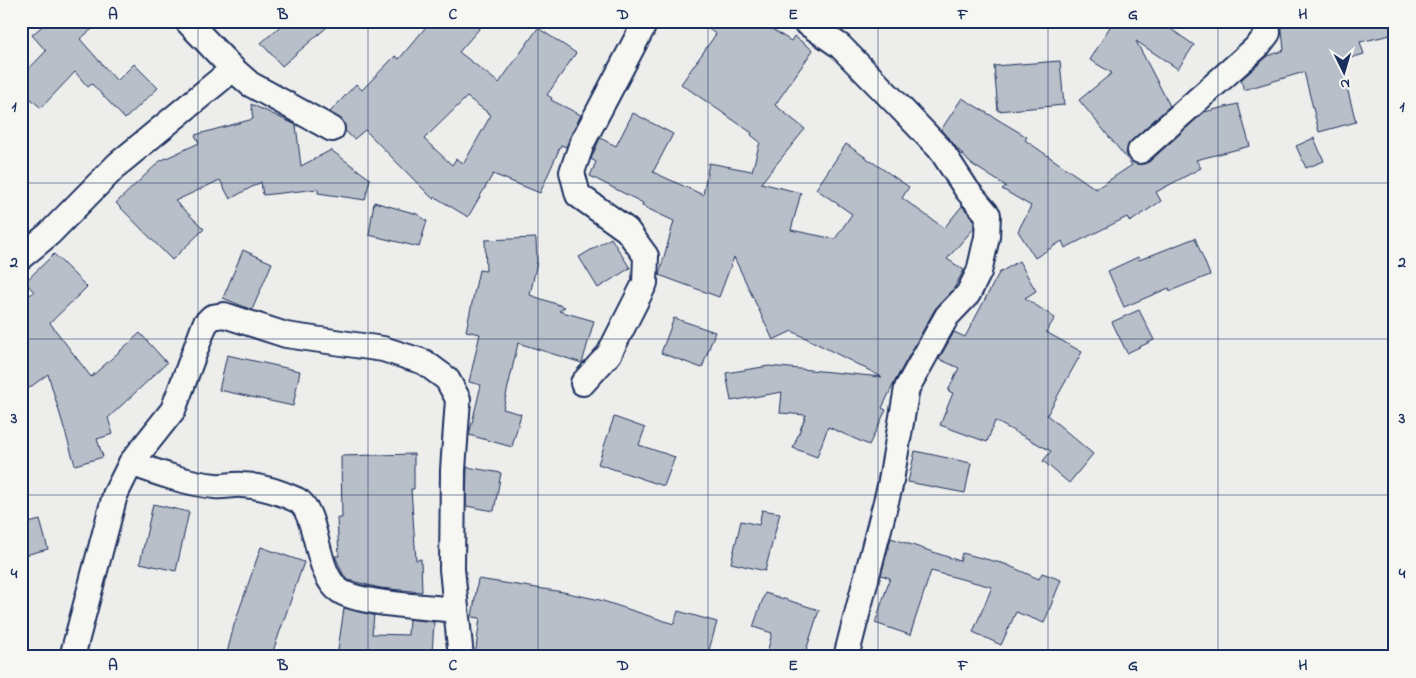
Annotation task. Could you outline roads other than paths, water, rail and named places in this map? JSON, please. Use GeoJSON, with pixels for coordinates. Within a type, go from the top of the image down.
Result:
{"type":"FeatureCollection","features":[{"type":"Feature","properties":{"kind":"street"},"geometry":{"type":"LineString","coordinates":[[188,21],[233,69],[250,84],[332,129]]}},
{"type":"Feature","properties":{"kind":"street"},"geometry":{"type":"LineString","coordinates":[[583,383],[609,354],[645,283],[646,256],[627,230],[578,195],[572,172],[582,143],[646,21]]}},
{"type":"Feature","properties":{"kind":"street"},"geometry":{"type":"LineString","coordinates":[[804,21],[840,46],[941,150],[967,190],[988,214],[987,237],[979,272],[968,294],[947,316],[907,388],[890,486],[846,657]]}},
{"type":"Feature","properties":{"kind":"street"},"geometry":{"type":"LineString","coordinates":[[1140,151],[1258,46],[1268,33],[1267,21]]}},
{"type":"Feature","properties":{"kind":"street"},"geometry":{"type":"LineString","coordinates":[[21,257],[49,234],[118,164],[233,69]]}},
{"type":"Feature","properties":{"kind":"street"},"geometry":{"type":"LineString","coordinates":[[72,657],[115,495],[131,463],[173,410],[204,324],[212,317],[224,316],[286,335],[383,349],[424,362],[447,379],[458,399],[453,470],[452,569],[461,657]]}},
{"type":"Feature","properties":{"kind":"street"},"geometry":{"type":"LineString","coordinates":[[131,463],[164,476],[216,486],[242,485],[275,491],[300,502],[308,516],[322,563],[330,581],[340,592],[374,601],[456,610]]}}]}
